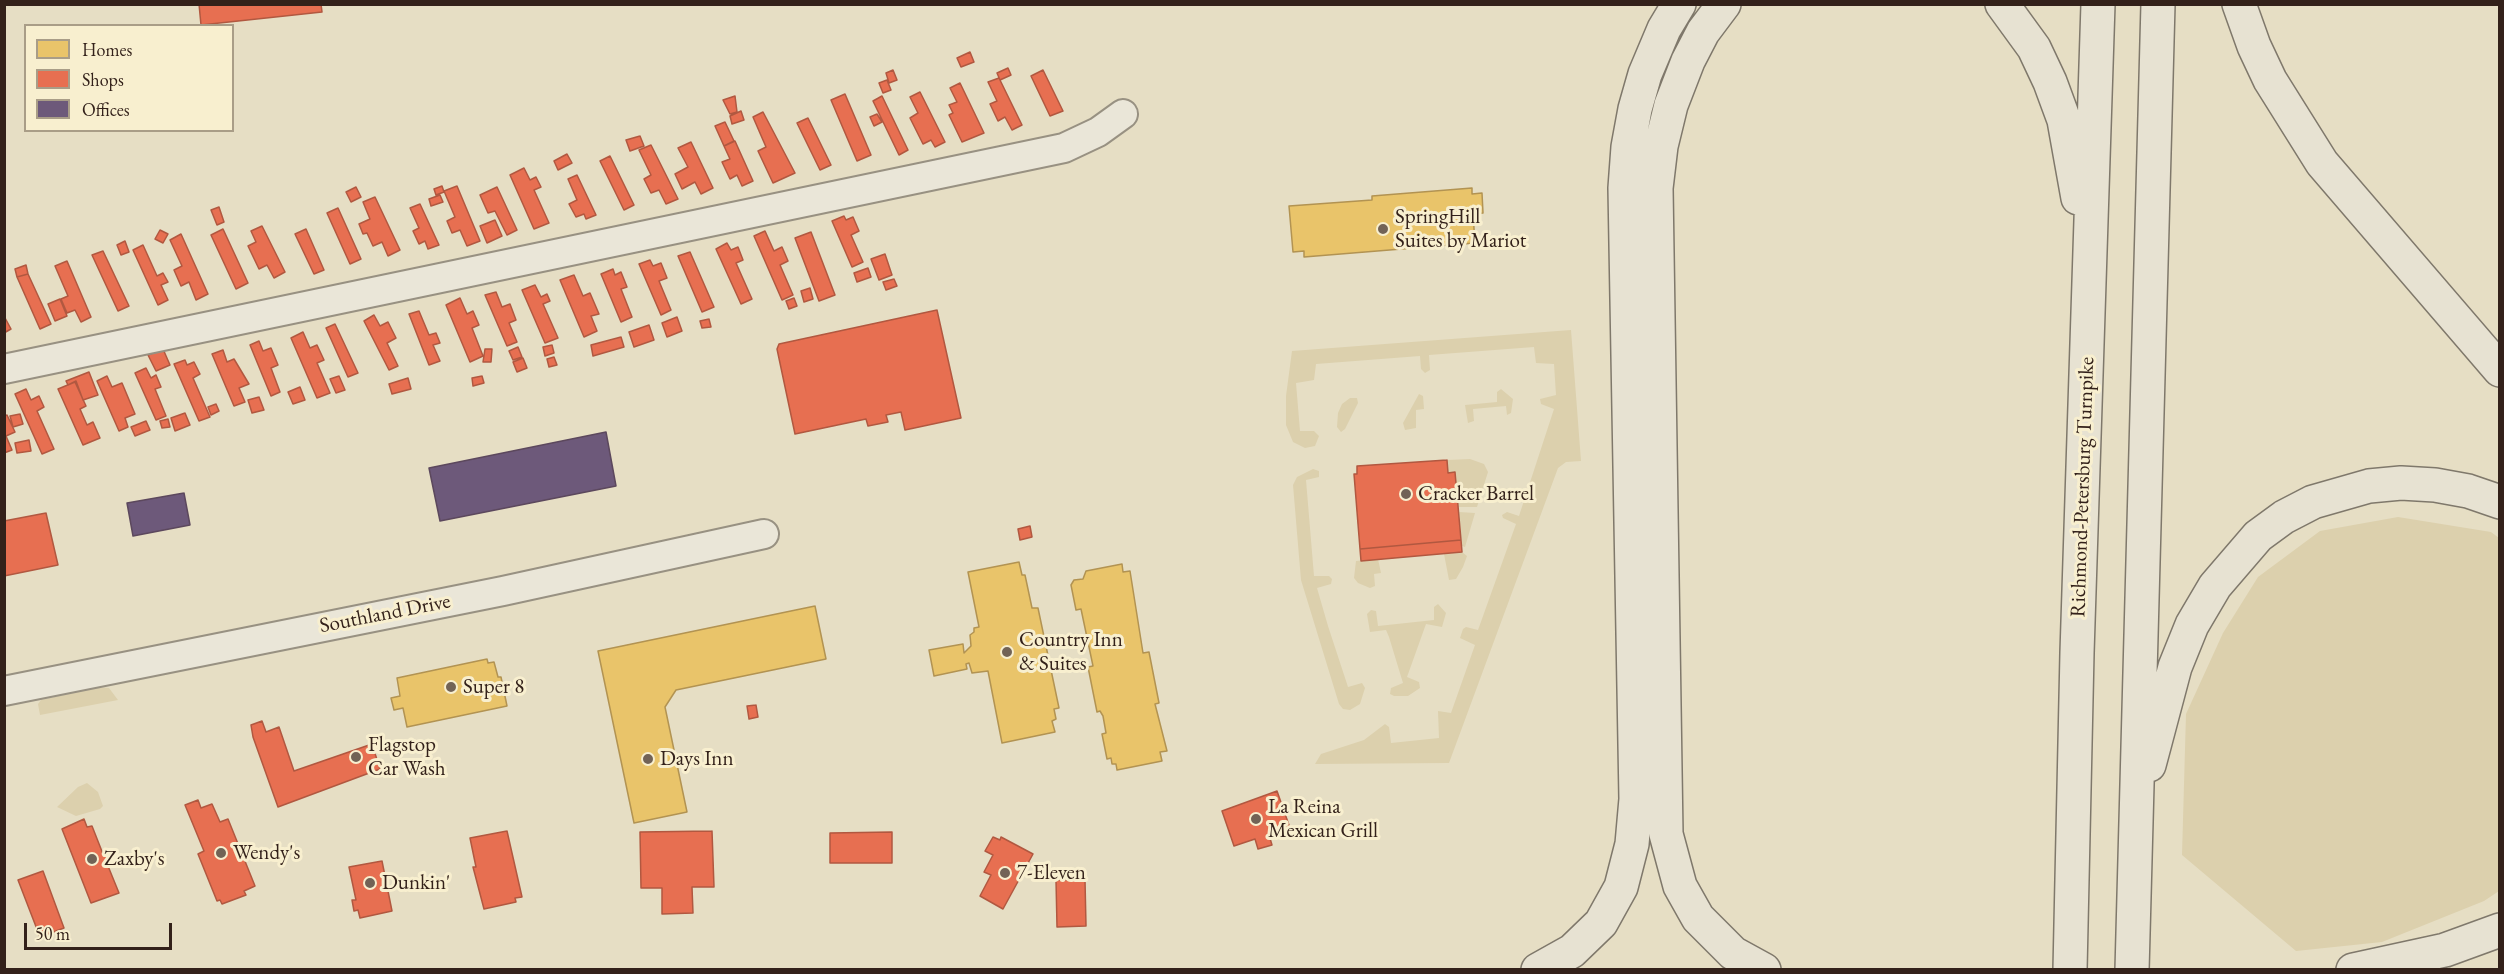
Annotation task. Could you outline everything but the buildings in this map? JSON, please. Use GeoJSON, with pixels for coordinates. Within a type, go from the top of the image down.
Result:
{"type":"FeatureCollection","features":[{"type":"Feature","properties":{"kind":"highway"},"geometry":{"type":"LineString","coordinates":[[1538,969],[1572,951],[1601,923],[1621,887],[1632,844],[1636,799],[1625,188],[1628,147],[1635,109],[1649,65],[1664,29],[1679,4]]}},
{"type":"Feature","properties":{"kind":"highway"},"geometry":{"type":"LineString","coordinates":[[1724,4],[1703,32],[1688,61],[1671,105],[1661,146],[1656,188],[1666,834],[1680,886],[1698,918],[1733,953],[1764,969]]}},
{"type":"Feature","properties":{"kind":"highway"},"geometry":{"type":"LineString","coordinates":[[2002,4],[2034,48],[2064,120],[2090,271]]}},
{"type":"Feature","properties":{"kind":"highway","name":"Richmond-Petersburg Turnpike"},"geometry":{"type":"LineString","coordinates":[[2070,969],[2098,4]]}},
{"type":"Feature","properties":{"kind":"highway"},"geometry":{"type":"LineString","coordinates":[[2132,969],[2158,4]]}},
{"type":"Feature","properties":{"kind":"highway"},"geometry":{"type":"LineString","coordinates":[[2239,4],[2254,46],[2270,80],[2322,162],[2499,370]]}},
{"type":"Feature","properties":{"kind":"highway"},"geometry":{"type":"LineString","coordinates":[[2135,816],[2175,667],[2192,625],[2215,586],[2258,537],[2284,517],[2313,502],[2369,486],[2401,483],[2435,485],[2468,491],[2499,502]]}},
{"type":"Feature","properties":{"kind":"highway"},"geometry":{"type":"LineString","coordinates":[[2353,969],[2445,950],[2499,930]]}},
{"type":"Feature","properties":{"kind":"street"},"geometry":{"type":"LineString","coordinates":[[4,369],[1064,148],[1098,132],[1123,114]]}},
{"type":"Feature","properties":{"kind":"street","name":"Southland Drive"},"geometry":{"type":"LineString","coordinates":[[4,691],[503,591],[764,534]]}},
{"type":"Feature","properties":{"kind":"shaded area"},"geometry":{"type":"Polygon","coordinates":[[[1571,330],[1581,461],[1566,462],[1558,468],[1449,763],[1315,764],[1321,754],[1364,740],[1385,724],[1389,727],[1391,743],[1439,738],[1438,711],[1451,713],[1475,645],[1460,638],[1463,629],[1466,627],[1478,630],[1516,524],[1503,518],[1502,515],[1507,512],[1519,516],[1554,409],[1541,404],[1540,399],[1556,395],[1554,364],[1536,363],[1534,347],[1429,355],[1430,370],[1425,373],[1421,369],[1420,356],[1316,364],[1314,380],[1296,383],[1300,431],[1314,431],[1319,436],[1315,446],[1305,448],[1293,442],[1286,425],[1286,396],[1292,351],[1571,330]]]}},
{"type":"Feature","properties":{"kind":"shaded area"},"geometry":{"type":"Polygon","coordinates":[[[1501,389],[1513,399],[1511,413],[1507,415],[1506,406],[1473,409],[1474,421],[1468,423],[1465,405],[1497,402],[1497,392],[1501,389]]]}},
{"type":"Feature","properties":{"kind":"shaded area"},"geometry":{"type":"Polygon","coordinates":[[[1419,394],[1423,396],[1424,409],[1416,410],[1416,428],[1405,430],[1403,423],[1419,394]]]}},
{"type":"Feature","properties":{"kind":"shaded area"},"geometry":{"type":"Polygon","coordinates":[[[1350,398],[1357,398],[1358,403],[1345,429],[1341,432],[1337,427],[1338,413],[1342,404],[1350,398]]]}},
{"type":"Feature","properties":{"kind":"shaded area"},"geometry":{"type":"Polygon","coordinates":[[[1470,459],[1484,464],[1488,472],[1477,507],[1458,507],[1455,473],[1448,473],[1447,460],[1470,459]]]}},
{"type":"Feature","properties":{"kind":"shaded area"},"geometry":{"type":"Polygon","coordinates":[[[1313,469],[1319,471],[1319,477],[1306,480],[1314,576],[1329,576],[1332,579],[1331,584],[1317,588],[1328,626],[1348,687],[1362,683],[1365,688],[1360,704],[1350,710],[1343,709],[1339,704],[1301,580],[1293,485],[1297,477],[1313,469]]]}},
{"type":"Feature","properties":{"kind":"shaded area"},"geometry":{"type":"Polygon","coordinates":[[[1459,512],[1475,513],[1465,547],[1462,546],[1459,512]]]}},
{"type":"Feature","properties":{"kind":"shaded area"},"geometry":{"type":"Polygon","coordinates":[[[2398,517],[2491,532],[2499,538],[2499,891],[2484,901],[2382,942],[2296,951],[2182,855],[2186,714],[2223,633],[2258,577],[2320,531],[2398,517]]]}},
{"type":"Feature","properties":{"kind":"shaded area"},"geometry":{"type":"Polygon","coordinates":[[[1462,552],[1467,556],[1463,567],[1456,579],[1449,580],[1444,554],[1462,552]]]}},
{"type":"Feature","properties":{"kind":"shaded area"},"geometry":{"type":"Polygon","coordinates":[[[1378,559],[1381,573],[1374,574],[1375,586],[1370,588],[1358,583],[1354,578],[1356,561],[1378,559]]]}},
{"type":"Feature","properties":{"kind":"shaded area"},"geometry":{"type":"Polygon","coordinates":[[[1438,604],[1446,613],[1442,627],[1426,624],[1407,677],[1419,682],[1420,688],[1408,696],[1390,694],[1391,688],[1403,683],[1386,630],[1370,632],[1367,614],[1371,610],[1376,611],[1378,626],[1434,620],[1434,607],[1438,604]]]}},
{"type":"Feature","properties":{"kind":"shaded area"},"geometry":{"type":"Polygon","coordinates":[[[98,687],[109,688],[118,700],[40,715],[38,704],[41,700],[98,687]]]}},
{"type":"Feature","properties":{"kind":"shaded area"},"geometry":{"type":"Polygon","coordinates":[[[87,783],[98,792],[103,806],[100,809],[76,816],[57,807],[78,787],[87,783]]]}},
{"type":"Feature","properties":{"kind":"place","name":"SpringHill Suites by Mariot"},"geometry":{"type":"Point","coordinates":[1383,229]}},
{"type":"Feature","properties":{"kind":"place","name":"Cracker Barrel"},"geometry":{"type":"Point","coordinates":[1406,494]}},
{"type":"Feature","properties":{"kind":"place","name":"Country Inn & Suites"},"geometry":{"type":"Point","coordinates":[1007,652]}},
{"type":"Feature","properties":{"kind":"place","name":"Super 8"},"geometry":{"type":"Point","coordinates":[451,687]}},
{"type":"Feature","properties":{"kind":"place","name":"Flagstop Car Wash"},"geometry":{"type":"Point","coordinates":[356,757]}},
{"type":"Feature","properties":{"kind":"place","name":"Days Inn"},"geometry":{"type":"Point","coordinates":[648,759]}},
{"type":"Feature","properties":{"kind":"place","name":"La Reina Mexican Grill"},"geometry":{"type":"Point","coordinates":[1256,819]}},
{"type":"Feature","properties":{"kind":"place","name":"Wendy's"},"geometry":{"type":"Point","coordinates":[221,853]}},
{"type":"Feature","properties":{"kind":"place","name":"Zaxby's"},"geometry":{"type":"Point","coordinates":[92,859]}},
{"type":"Feature","properties":{"kind":"place","name":"7-Eleven"},"geometry":{"type":"Point","coordinates":[1005,873]}},
{"type":"Feature","properties":{"kind":"place","name":"Dunkin'"},"geometry":{"type":"Point","coordinates":[370,883]}}]}
